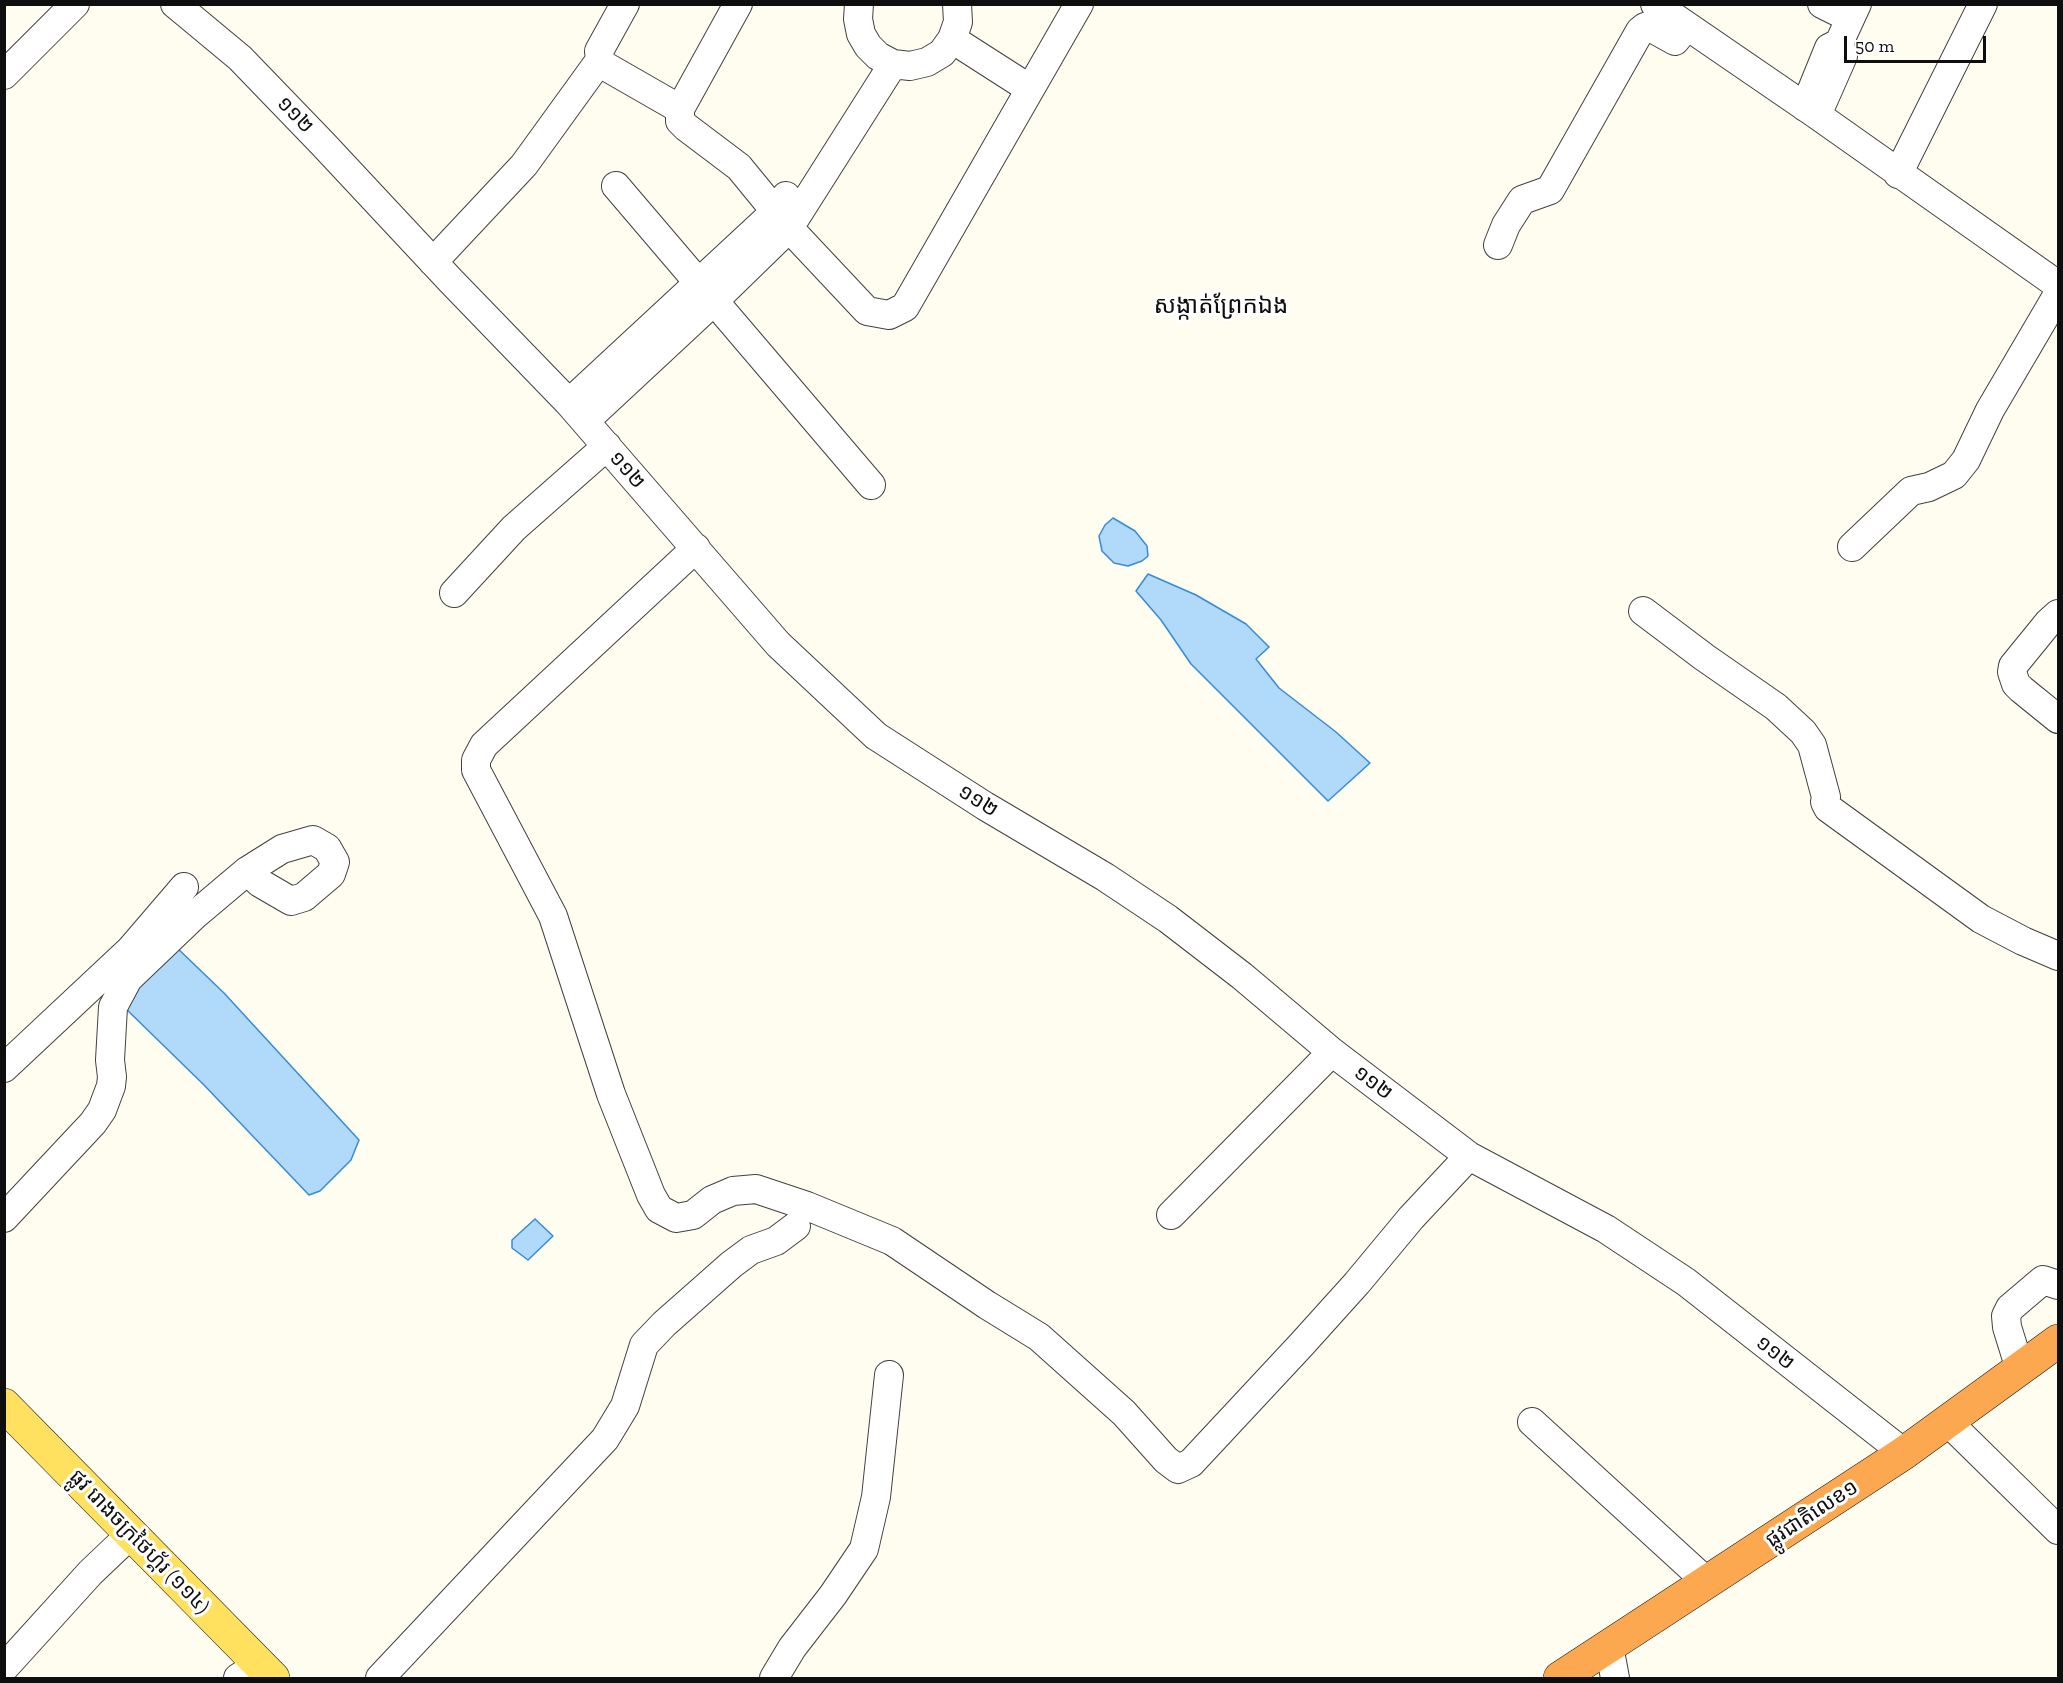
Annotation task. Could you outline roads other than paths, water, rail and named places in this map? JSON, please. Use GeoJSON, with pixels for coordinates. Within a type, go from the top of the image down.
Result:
{"type":"FeatureCollection","features":[{"type":"Feature","properties":{"kind":"highway","name":"ផ្លូវជាតិលេខ១"},"geometry":{"type":"LineString","coordinates":[[1560,1678],[1904,1454],[2058,1341]]}},
{"type":"Feature","properties":{"kind":"main road","name":"ផ្លូវ រោងចក្រថៃហ្គ័រ (១១៤)"},"geometry":{"type":"LineString","coordinates":[[4,1405],[131,1534],[256,1674]]}},
{"type":"Feature","properties":{"kind":"street"},"geometry":{"type":"LineString","coordinates":[[4,75],[75,4]]}},
{"type":"Feature","properties":{"kind":"street","name":"១១២"},"geometry":{"type":"LineString","coordinates":[[176,4],[240,58],[577,412],[778,644],[876,736],[985,806],[1105,877],[1168,919],[1242,976],[1332,1052],[1469,1156],[1606,1228],[1686,1282],[1904,1454]]}},
{"type":"Feature","properties":{"kind":"street"},"geometry":{"type":"LineString","coordinates":[[625,4],[599,51],[600,60],[605,66],[680,109]]}},
{"type":"Feature","properties":{"kind":"street"},"geometry":{"type":"LineString","coordinates":[[738,4],[680,109],[680,121],[739,167],[782,220],[867,311],[889,315],[905,307],[1079,4]]}},
{"type":"Feature","properties":{"kind":"street"},"geometry":{"type":"LineString","coordinates":[[859,4],[858,20],[861,34],[868,46],[886,60],[910,66],[927,62],[942,52],[952,39],[958,22],[957,4]]}},
{"type":"Feature","properties":{"kind":"street"},"geometry":{"type":"LineString","coordinates":[[1655,4],[2058,285]]}},
{"type":"Feature","properties":{"kind":"street"},"geometry":{"type":"LineString","coordinates":[[1811,111],[1843,56],[1849,22],[1822,4]]}},
{"type":"Feature","properties":{"kind":"street"},"geometry":{"type":"LineString","coordinates":[[1898,174],[1983,4]]}},
{"type":"Feature","properties":{"kind":"street"},"geometry":{"type":"LineString","coordinates":[[1498,245],[1506,225],[1522,200],[1545,193],[1554,185],[1640,31],[1648,26],[1675,41],[1687,26]]}},
{"type":"Feature","properties":{"kind":"street"},"geometry":{"type":"LineString","coordinates":[[952,39],[1030,89]]}},
{"type":"Feature","properties":{"kind":"street"},"geometry":{"type":"LineString","coordinates":[[433,262],[524,165],[600,60]]}},
{"type":"Feature","properties":{"kind":"street"},"geometry":{"type":"LineString","coordinates":[[577,412],[782,220],[886,60]]}},
{"type":"Feature","properties":{"kind":"street"},"geometry":{"type":"LineString","coordinates":[[616,186],[871,485]]}},
{"type":"Feature","properties":{"kind":"street"},"geometry":{"type":"LineString","coordinates":[[1852,547],[1911,491],[1929,487],[1954,475],[1966,460],[1990,410],[2058,294]]}},
{"type":"Feature","properties":{"kind":"street"},"geometry":{"type":"LineString","coordinates":[[454,593],[514,528],[607,446]]}},
{"type":"Feature","properties":{"kind":"street"},"geometry":{"type":"LineString","coordinates":[[696,549],[484,746],[476,760],[476,770],[553,916],[611,1094],[659,1209],[676,1218],[693,1215],[712,1200],[733,1191],[756,1189],[807,1206],[892,1241],[987,1305],[1040,1337],[1124,1413],[1166,1460],[1178,1469],[1191,1463],[1286,1361],[1358,1283],[1411,1218],[1469,1156]]}},
{"type":"Feature","properties":{"kind":"street"},"geometry":{"type":"LineString","coordinates":[[1643,611],[1776,708],[1803,732],[1812,745],[1828,808],[1981,919],[2058,956]]}},
{"type":"Feature","properties":{"kind":"street"},"geometry":{"type":"LineString","coordinates":[[2058,614],[2013,666],[2012,672],[2016,684],[2058,719]]}},
{"type":"Feature","properties":{"kind":"street"},"geometry":{"type":"LineString","coordinates":[[4,1218],[93,1123],[102,1110],[111,1086],[113,1007],[128,979],[196,914],[247,870]]}},
{"type":"Feature","properties":{"kind":"street"},"geometry":{"type":"LineString","coordinates":[[4,1068],[130,950],[184,887]]}},
{"type":"Feature","properties":{"kind":"street"},"geometry":{"type":"LineString","coordinates":[[1171,1215],[1332,1052]]}},
{"type":"Feature","properties":{"kind":"street"},"geometry":{"type":"LineString","coordinates":[[380,1678],[604,1439],[625,1406],[644,1345],[664,1324],[732,1264],[751,1250],[776,1241],[796,1226]]}},
{"type":"Feature","properties":{"kind":"street"},"geometry":{"type":"LineString","coordinates":[[2020,1369],[2007,1327],[2006,1316],[2010,1308],[2043,1280],[2058,1285]]}},
{"type":"Feature","properties":{"kind":"street"},"geometry":{"type":"LineString","coordinates":[[774,1678],[792,1648],[833,1595],[864,1549],[876,1497],[889,1375]]}},
{"type":"Feature","properties":{"kind":"street"},"geometry":{"type":"LineString","coordinates":[[1532,1422],[1707,1582]]}},
{"type":"Feature","properties":{"kind":"street"},"geometry":{"type":"LineString","coordinates":[[1948,1422],[2058,1530]]}},
{"type":"Feature","properties":{"kind":"street"},"geometry":{"type":"LineString","coordinates":[[4,1668],[91,1572],[131,1534]]}},
{"type":"Feature","properties":{"kind":"street"},"geometry":{"type":"LineString","coordinates":[[1609,1646],[1615,1678]]}},
{"type":"Feature","properties":{"kind":"water"},"geometry":{"type":"Polygon","coordinates":[[[1113,518],[1135,531],[1147,546],[1148,556],[1142,561],[1128,566],[1114,563],[1102,551],[1099,536],[1105,525],[1113,518]]]}},
{"type":"Feature","properties":{"kind":"water"},"geometry":{"type":"Polygon","coordinates":[[[1148,574],[1196,595],[1246,624],[1269,647],[1256,659],[1279,688],[1336,732],[1370,763],[1328,801],[1191,664],[1161,620],[1136,591],[1148,574]]]}},
{"type":"Feature","properties":{"kind":"water"},"geometry":{"type":"Polygon","coordinates":[[[173,944],[224,993],[359,1140],[351,1160],[320,1191],[309,1195],[204,1085],[122,1005],[173,944]]]}},
{"type":"Feature","properties":{"kind":"water"},"geometry":{"type":"Polygon","coordinates":[[[535,1219],[553,1236],[528,1260],[512,1248],[512,1240],[535,1219]]]}},
{"type":"Feature","properties":{"kind":"district","name":"សង្កាត់ព្រែកឯង"},"geometry":{"type":"Point","coordinates":[1221,306]}}]}
